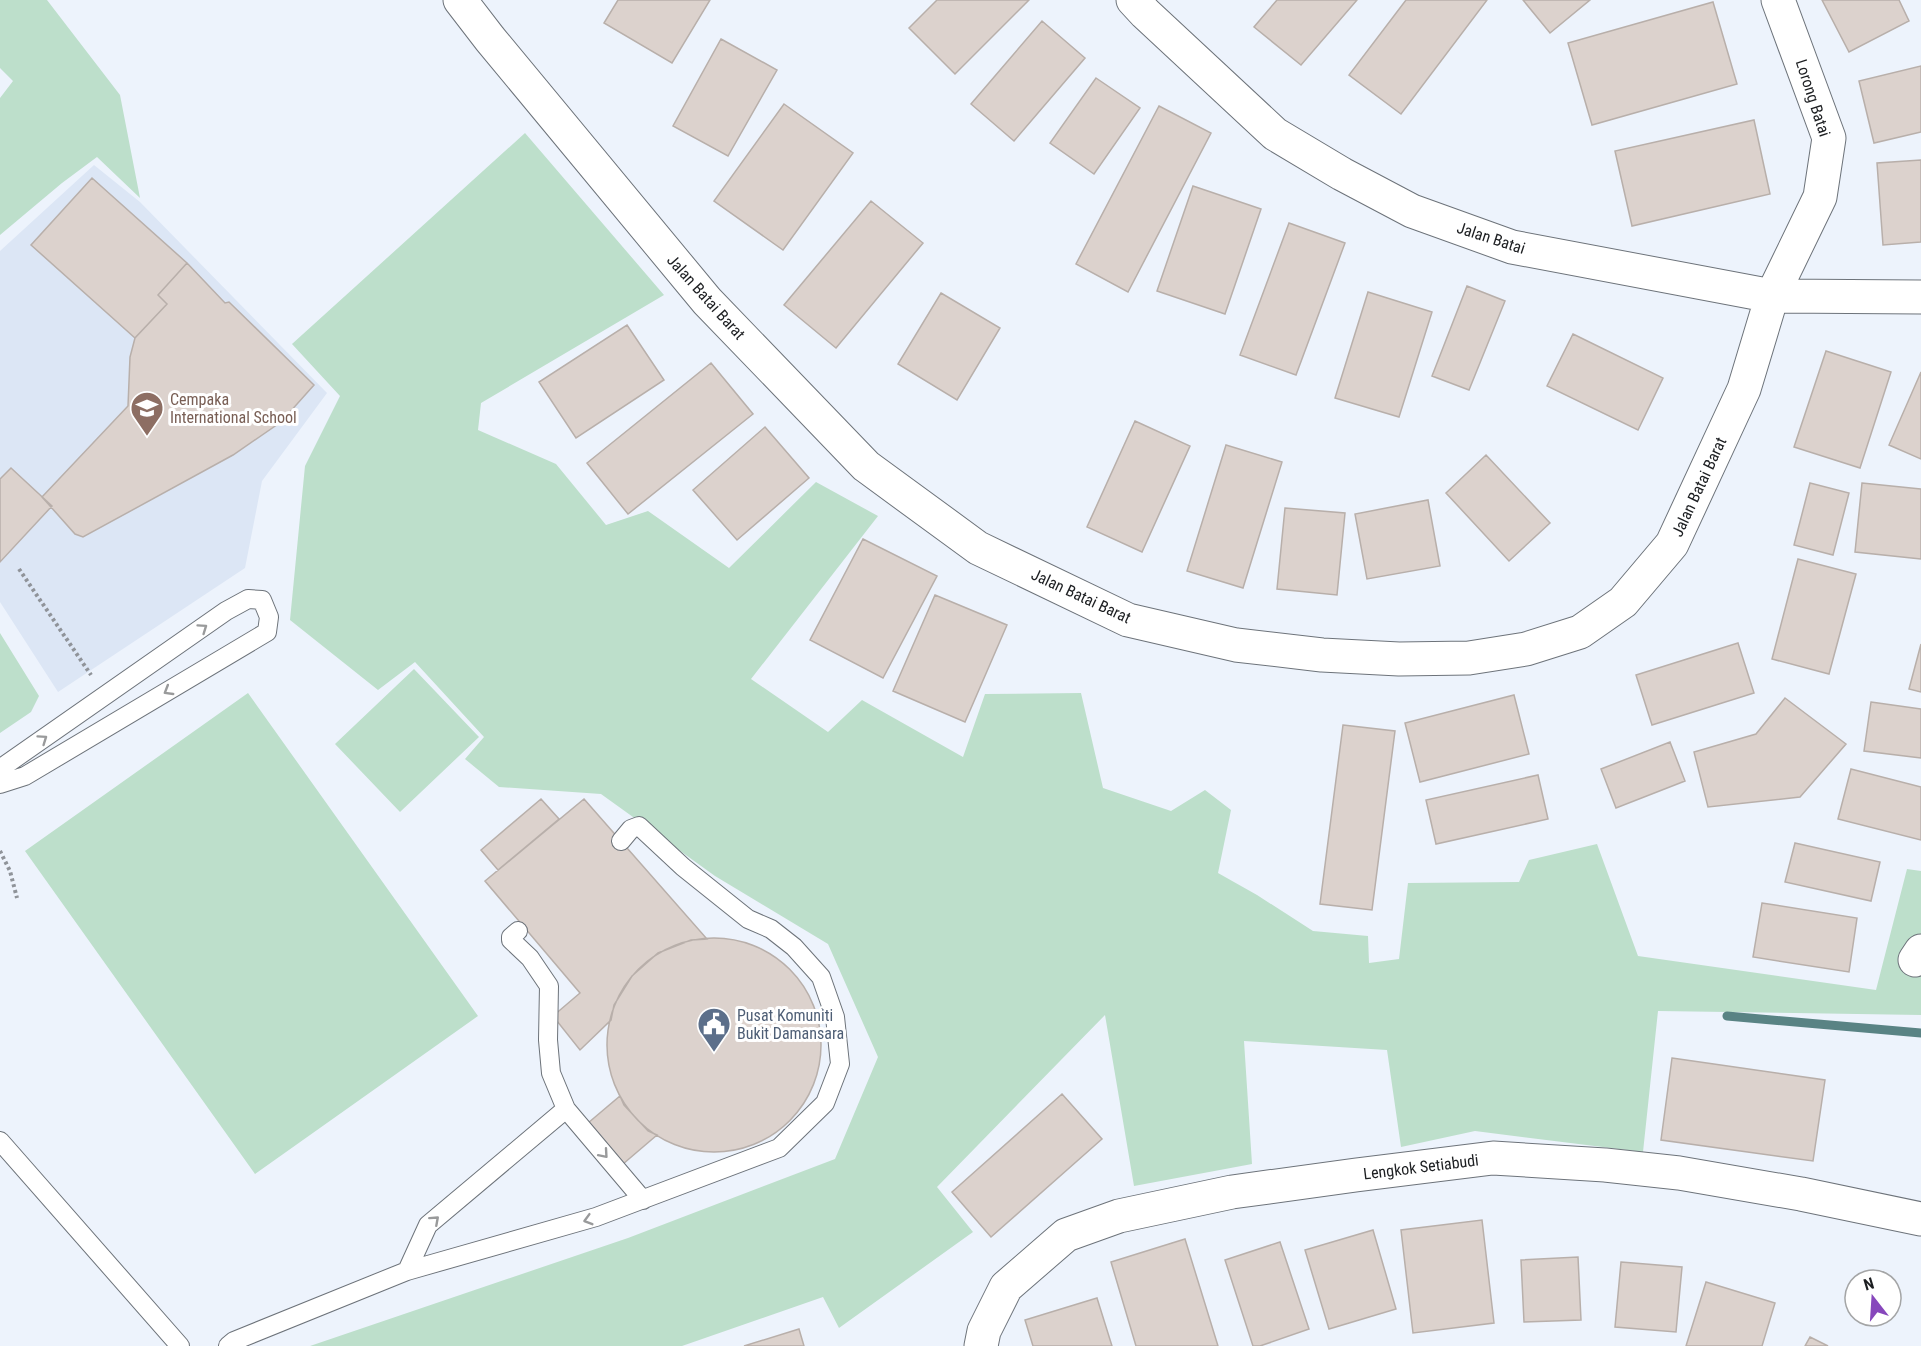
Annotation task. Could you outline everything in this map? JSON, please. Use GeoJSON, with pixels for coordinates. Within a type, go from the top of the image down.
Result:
{"type":"FeatureCollection","features":[{"type":"Feature","properties":{"kind":"street","name":"Jalan Batai Barat"},"geometry":{"type":"LineString","coordinates":[[460,0],[707,301],[866,466],[978,548],[1128,620],[1236,645],[1344,656],[1399,659],[1469,658],[1526,649],[1580,632],[1623,602],[1672,544],[1744,389],[1773,296]]}},
{"type":"Feature","properties":{"kind":"street","name":"Jalan Batai"},"geometry":{"type":"LineString","coordinates":[[1133,0],[1275,134],[1342,174],[1412,211],[1512,247],[1773,296],[1921,297]]}},
{"type":"Feature","properties":{"kind":"street","name":"Lorong Batai"},"geometry":{"type":"LineString","coordinates":[[1773,296],[1820,197],[1829,138],[1778,0]]}},
{"type":"Feature","properties":{"kind":"street","name":"Lengkok Setiabudi"},"geometry":{"type":"LineString","coordinates":[[981,1346],[984,1331],[1006,1287],[1066,1235],[1119,1216],[1221,1195],[1356,1175],[1493,1158],[1605,1165],[1679,1173],[1779,1190],[1921,1219]]}},
{"type":"Feature","properties":{"kind":"lane"},"geometry":{"type":"LineString","coordinates":[[0,776],[4,766],[226,612],[248,599],[262,600],[269,617],[267,632],[25,776],[0,784]]}},
{"type":"Feature","properties":{"kind":"lane"},"geometry":{"type":"LineString","coordinates":[[228,1346],[234,1341],[407,1271],[596,1217],[779,1148],[825,1103],[840,1064],[835,1017],[821,977],[794,947],[771,929],[748,919],[683,867],[639,826],[631,829],[621,841]]}},
{"type":"Feature","properties":{"kind":"lane"},"geometry":{"type":"LineString","coordinates":[[518,931],[511,937],[511,940],[530,958],[549,986],[548,1040],[551,1073],[566,1109],[643,1200]]}},
{"type":"Feature","properties":{"kind":"lane"},"geometry":{"type":"LineString","coordinates":[[407,1271],[428,1225],[566,1109]]}},
{"type":"Feature","properties":{"kind":"lane"},"geometry":{"type":"LineString","coordinates":[[0,1141],[180,1346]]}},
{"type":"Feature","properties":{"kind":"path"},"geometry":{"type":"LineString","coordinates":[[19,569],[105,696]]}},
{"type":"Feature","properties":{"kind":"path"},"geometry":{"type":"LineString","coordinates":[[0,851],[10,871],[17,898]]}},
{"type":"Feature","properties":{"kind":"shaded area","name":"Cempaka International School"},"geometry":{"type":"Polygon","coordinates":[[[94,165],[140,202],[327,393],[262,481],[245,568],[58,692],[0,602],[0,251],[94,165]]]}},
{"type":"Feature","properties":{"kind":"green space"},"geometry":{"type":"Polygon","coordinates":[[[0,0],[47,0],[120,95],[140,198],[97,157],[0,235],[0,98],[13,81],[0,68],[0,0]]]}},
{"type":"Feature","properties":{"kind":"green space"},"geometry":{"type":"Polygon","coordinates":[[[525,133],[664,295],[481,403],[478,430],[556,464],[606,525],[648,511],[729,568],[816,482],[878,516],[751,679],[828,732],[862,700],[963,757],[985,694],[1081,693],[1103,788],[1171,811],[1205,790],[1231,810],[1218,873],[1313,931],[1368,936],[1369,963],[1399,959],[1408,883],[1519,882],[1529,860],[1597,844],[1638,956],[1876,990],[1907,869],[1921,871],[1921,1015],[1658,1011],[1643,1152],[1475,1131],[1401,1147],[1387,1050],[1244,1041],[1252,1164],[1134,1186],[1105,1015],[937,1187],[973,1232],[839,1328],[823,1297],[682,1346],[310,1346],[628,1238],[835,1159],[878,1057],[828,944],[715,876],[601,794],[499,787],[465,759],[484,737],[415,662],[378,690],[290,620],[305,466],[340,396],[292,344],[525,133]]]}},
{"type":"Feature","properties":{"kind":"green space"},"geometry":{"type":"Polygon","coordinates":[[[0,633],[39,696],[31,712],[0,733],[0,633]]]}},
{"type":"Feature","properties":{"kind":"green space"},"geometry":{"type":"Polygon","coordinates":[[[414,669],[479,737],[400,812],[335,744],[414,669]]]}},
{"type":"Feature","properties":{"kind":"green space"},"geometry":{"type":"Polygon","coordinates":[[[248,693],[478,1016],[255,1174],[25,851],[248,693]]]}},
{"type":"Feature","properties":{"kind":"building"},"geometry":{"type":"Polygon","coordinates":[[[618,0],[710,0],[672,63],[604,23],[618,0]]]}},
{"type":"Feature","properties":{"kind":"building"},"geometry":{"type":"Polygon","coordinates":[[[937,0],[1029,0],[955,74],[909,28],[937,0]]]}},
{"type":"Feature","properties":{"kind":"building"},"geometry":{"type":"Polygon","coordinates":[[[1277,0],[1357,0],[1301,65],[1254,27],[1277,0]]]}},
{"type":"Feature","properties":{"kind":"building"},"geometry":{"type":"Polygon","coordinates":[[[1406,0],[1487,0],[1401,114],[1349,75],[1406,0]]]}},
{"type":"Feature","properties":{"kind":"building"},"geometry":{"type":"Polygon","coordinates":[[[1523,0],[1590,0],[1550,33],[1523,0]]]}},
{"type":"Feature","properties":{"kind":"building"},"geometry":{"type":"Polygon","coordinates":[[[1822,0],[1899,0],[1909,21],[1849,52],[1822,0]]]}},
{"type":"Feature","properties":{"kind":"building"},"geometry":{"type":"Polygon","coordinates":[[[1713,2],[1737,84],[1592,125],[1568,43],[1713,2]]]}},
{"type":"Feature","properties":{"kind":"building"},"geometry":{"type":"Polygon","coordinates":[[[1042,21],[1085,58],[1014,141],[971,104],[1042,21]]]}},
{"type":"Feature","properties":{"kind":"building"},"geometry":{"type":"Polygon","coordinates":[[[721,39],[777,70],[728,156],[673,126],[721,39]]]}},
{"type":"Feature","properties":{"kind":"building"},"geometry":{"type":"Polygon","coordinates":[[[1921,66],[1921,132],[1874,143],[1859,81],[1921,66]]]}},
{"type":"Feature","properties":{"kind":"building"},"geometry":{"type":"Polygon","coordinates":[[[1096,78],[1140,108],[1094,174],[1050,143],[1096,78]]]}},
{"type":"Feature","properties":{"kind":"building"},"geometry":{"type":"Polygon","coordinates":[[[784,104],[853,153],[783,250],[714,201],[784,104]]]}},
{"type":"Feature","properties":{"kind":"building"},"geometry":{"type":"Polygon","coordinates":[[[1159,106],[1211,133],[1128,292],[1076,264],[1159,106]]]}},
{"type":"Feature","properties":{"kind":"building"},"geometry":{"type":"Polygon","coordinates":[[[1754,120],[1770,194],[1632,226],[1615,151],[1754,120]]]}},
{"type":"Feature","properties":{"kind":"building"},"geometry":{"type":"Polygon","coordinates":[[[1921,160],[1921,242],[1883,245],[1877,163],[1921,160]]]}},
{"type":"Feature","properties":{"kind":"building"},"geometry":{"type":"Polygon","coordinates":[[[92,178],[187,263],[158,295],[167,304],[135,338],[31,245],[92,178]]]}},
{"type":"Feature","properties":{"kind":"building"},"geometry":{"type":"Polygon","coordinates":[[[1193,186],[1261,209],[1225,314],[1157,291],[1193,186]]]}},
{"type":"Feature","properties":{"kind":"building"},"geometry":{"type":"Polygon","coordinates":[[[871,201],[923,243],[836,348],[784,305],[871,201]]]}},
{"type":"Feature","properties":{"kind":"building"},"geometry":{"type":"Polygon","coordinates":[[[1289,223],[1345,243],[1296,375],[1240,355],[1289,223]]]}},
{"type":"Feature","properties":{"kind":"building"},"geometry":{"type":"Polygon","coordinates":[[[187,263],[225,303],[229,302],[314,385],[281,422],[233,455],[83,537],[75,534],[42,497],[128,406],[130,357],[135,338],[167,304],[158,295],[187,263]]]}},
{"type":"Feature","properties":{"kind":"building"},"geometry":{"type":"Polygon","coordinates":[[[1467,286],[1505,301],[1469,390],[1432,376],[1467,286]]]}},
{"type":"Feature","properties":{"kind":"building"},"geometry":{"type":"Polygon","coordinates":[[[1368,292],[1432,312],[1399,417],[1335,398],[1368,292]]]}},
{"type":"Feature","properties":{"kind":"building"},"geometry":{"type":"Polygon","coordinates":[[[941,293],[1000,328],[957,400],[898,364],[941,293]]]}},
{"type":"Feature","properties":{"kind":"building"},"geometry":{"type":"Polygon","coordinates":[[[627,325],[664,380],[576,438],[539,382],[627,325]]]}},
{"type":"Feature","properties":{"kind":"building"},"geometry":{"type":"Polygon","coordinates":[[[1573,334],[1663,378],[1638,430],[1547,386],[1573,334]]]}},
{"type":"Feature","properties":{"kind":"building"},"geometry":{"type":"Polygon","coordinates":[[[1826,351],[1891,372],[1860,468],[1794,447],[1826,351]]]}},
{"type":"Feature","properties":{"kind":"building"},"geometry":{"type":"Polygon","coordinates":[[[711,363],[753,414],[628,514],[587,463],[711,363]]]}},
{"type":"Feature","properties":{"kind":"building"},"geometry":{"type":"Polygon","coordinates":[[[1921,372],[1921,459],[1889,445],[1921,372]]]}},
{"type":"Feature","properties":{"kind":"building"},"geometry":{"type":"Polygon","coordinates":[[[1135,421],[1190,446],[1142,552],[1087,527],[1135,421]]]}},
{"type":"Feature","properties":{"kind":"building"},"geometry":{"type":"Polygon","coordinates":[[[765,427],[809,478],[737,540],[693,490],[765,427]]]}},
{"type":"Feature","properties":{"kind":"building"},"geometry":{"type":"Polygon","coordinates":[[[1226,445],[1282,462],[1243,588],[1187,571],[1226,445]]]}},
{"type":"Feature","properties":{"kind":"building"},"geometry":{"type":"Polygon","coordinates":[[[1486,455],[1550,523],[1509,561],[1446,493],[1486,455]]]}},
{"type":"Feature","properties":{"kind":"building"},"geometry":{"type":"Polygon","coordinates":[[[11,468],[52,506],[0,562],[0,479],[11,468]]]}},
{"type":"Feature","properties":{"kind":"building"},"geometry":{"type":"Polygon","coordinates":[[[1810,483],[1849,493],[1833,555],[1794,545],[1810,483]]]}},
{"type":"Feature","properties":{"kind":"building"},"geometry":{"type":"Polygon","coordinates":[[[1862,483],[1921,489],[1921,559],[1855,552],[1862,483]]]}},
{"type":"Feature","properties":{"kind":"building"},"geometry":{"type":"Polygon","coordinates":[[[1428,500],[1440,566],[1367,579],[1355,514],[1428,500]]]}},
{"type":"Feature","properties":{"kind":"building"},"geometry":{"type":"Polygon","coordinates":[[[1285,508],[1345,513],[1337,595],[1277,589],[1285,508]]]}},
{"type":"Feature","properties":{"kind":"building"},"geometry":{"type":"Polygon","coordinates":[[[863,539],[937,576],[883,678],[810,640],[863,539]]]}},
{"type":"Feature","properties":{"kind":"building"},"geometry":{"type":"Polygon","coordinates":[[[1798,559],[1856,574],[1829,674],[1772,659],[1798,559]]]}},
{"type":"Feature","properties":{"kind":"building"},"geometry":{"type":"Polygon","coordinates":[[[935,595],[1007,625],[965,722],[893,691],[935,595]]]}},
{"type":"Feature","properties":{"kind":"building"},"geometry":{"type":"Polygon","coordinates":[[[1738,643],[1754,693],[1652,725],[1636,675],[1738,643]]]}},
{"type":"Feature","properties":{"kind":"building"},"geometry":{"type":"Polygon","coordinates":[[[1921,644],[1921,692],[1909,689],[1921,644]]]}},
{"type":"Feature","properties":{"kind":"building"},"geometry":{"type":"Polygon","coordinates":[[[1514,695],[1529,754],[1420,782],[1405,723],[1514,695]]]}},
{"type":"Feature","properties":{"kind":"building"},"geometry":{"type":"Polygon","coordinates":[[[1785,698],[1846,744],[1800,797],[1708,807],[1694,752],[1756,734],[1785,698]]]}},
{"type":"Feature","properties":{"kind":"building"},"geometry":{"type":"Polygon","coordinates":[[[1871,702],[1921,709],[1921,758],[1864,751],[1871,702]]]}},
{"type":"Feature","properties":{"kind":"building"},"geometry":{"type":"Polygon","coordinates":[[[1343,725],[1395,731],[1372,910],[1320,904],[1343,725]]]}},
{"type":"Feature","properties":{"kind":"building"},"geometry":{"type":"Polygon","coordinates":[[[1670,742],[1685,781],[1616,808],[1601,769],[1670,742]]]}},
{"type":"Feature","properties":{"kind":"building"},"geometry":{"type":"Polygon","coordinates":[[[1851,769],[1921,787],[1921,840],[1838,819],[1851,769]]]}},
{"type":"Feature","properties":{"kind":"building"},"geometry":{"type":"Polygon","coordinates":[[[1538,775],[1548,819],[1436,844],[1426,800],[1538,775]]]}},
{"type":"Feature","properties":{"kind":"building"},"geometry":{"type":"Polygon","coordinates":[[[541,799],[559,819],[498,870],[481,850],[541,799]]]}},
{"type":"Feature","properties":{"kind":"building"},"geometry":{"type":"Polygon","coordinates":[[[584,799],[707,939],[691,940],[658,953],[632,976],[614,1005],[611,1020],[580,1050],[553,1016],[580,993],[485,881],[584,799]]]}},
{"type":"Feature","properties":{"kind":"building"},"geometry":{"type":"Polygon","coordinates":[[[1795,843],[1880,862],[1871,901],[1785,882],[1795,843]]]}},
{"type":"Feature","properties":{"kind":"building"},"geometry":{"type":"Polygon","coordinates":[[[1762,903],[1857,918],[1849,972],[1753,957],[1762,903]]]}},
{"type":"Feature","properties":{"kind":"building","name":"Pusat Komuniti Bukit Damansara"},"geometry":{"type":"Polygon","coordinates":[[[703,938],[725,938],[745,942],[765,950],[790,969],[809,994],[817,1014],[821,1045],[817,1076],[809,1096],[790,1121],[765,1140],[745,1148],[725,1152],[703,1152],[683,1148],[663,1140],[631,1113],[619,1096],[611,1076],[607,1056],[607,1034],[611,1014],[619,994],[646,962],[663,950],[683,942],[703,938]]]}},
{"type":"Feature","properties":{"kind":"building"},"geometry":{"type":"Polygon","coordinates":[[[1672,1058],[1825,1080],[1813,1161],[1661,1140],[1672,1058]]]}},
{"type":"Feature","properties":{"kind":"building"},"geometry":{"type":"Polygon","coordinates":[[[1062,1094],[1102,1139],[991,1237],[952,1192],[1062,1094]]]}},
{"type":"Feature","properties":{"kind":"building"},"geometry":{"type":"Polygon","coordinates":[[[620,1096],[624,1105],[648,1131],[657,1135],[623,1164],[588,1123],[620,1096]]]}},
{"type":"Feature","properties":{"kind":"building"},"geometry":{"type":"Polygon","coordinates":[[[1482,1220],[1494,1323],[1413,1333],[1401,1230],[1482,1220]]]}},
{"type":"Feature","properties":{"kind":"building"},"geometry":{"type":"Polygon","coordinates":[[[1373,1230],[1396,1309],[1329,1329],[1305,1250],[1373,1230]]]}},
{"type":"Feature","properties":{"kind":"building"},"geometry":{"type":"Polygon","coordinates":[[[1185,1239],[1218,1346],[1136,1346],[1111,1262],[1185,1239]]]}},
{"type":"Feature","properties":{"kind":"building"},"geometry":{"type":"Polygon","coordinates":[[[1280,1242],[1309,1329],[1260,1346],[1253,1346],[1225,1260],[1280,1242]]]}},
{"type":"Feature","properties":{"kind":"building"},"geometry":{"type":"Polygon","coordinates":[[[1578,1257],[1581,1320],[1524,1322],[1521,1260],[1578,1257]]]}},
{"type":"Feature","properties":{"kind":"building"},"geometry":{"type":"Polygon","coordinates":[[[1621,1262],[1682,1267],[1676,1332],[1615,1327],[1621,1262]]]}},
{"type":"Feature","properties":{"kind":"building"},"geometry":{"type":"Polygon","coordinates":[[[1706,1282],[1775,1303],[1762,1346],[1686,1346],[1706,1282]]]}},
{"type":"Feature","properties":{"kind":"building"},"geometry":{"type":"Polygon","coordinates":[[[1097,1298],[1112,1346],[1033,1346],[1025,1320],[1097,1298]]]}},
{"type":"Feature","properties":{"kind":"building"},"geometry":{"type":"Polygon","coordinates":[[[799,1329],[804,1346],[744,1346],[799,1329]]]}},
{"type":"Feature","properties":{"kind":"building"},"geometry":{"type":"Polygon","coordinates":[[[1810,1337],[1828,1346],[1805,1346],[1810,1337]]]}},
{"type":"Feature","properties":{"kind":"waterway"},"geometry":{"type":"LineString","coordinates":[[1727,1016],[1921,1033]]}},
{"type":"Feature","properties":{"kind":"place","name":"Cempaka International School"},"geometry":{"type":"Point","coordinates":[147,437]}},
{"type":"Feature","properties":{"kind":"place","name":"Pusat Komuniti Bukit Damansara"},"geometry":{"type":"Point","coordinates":[714,1053]}}]}
